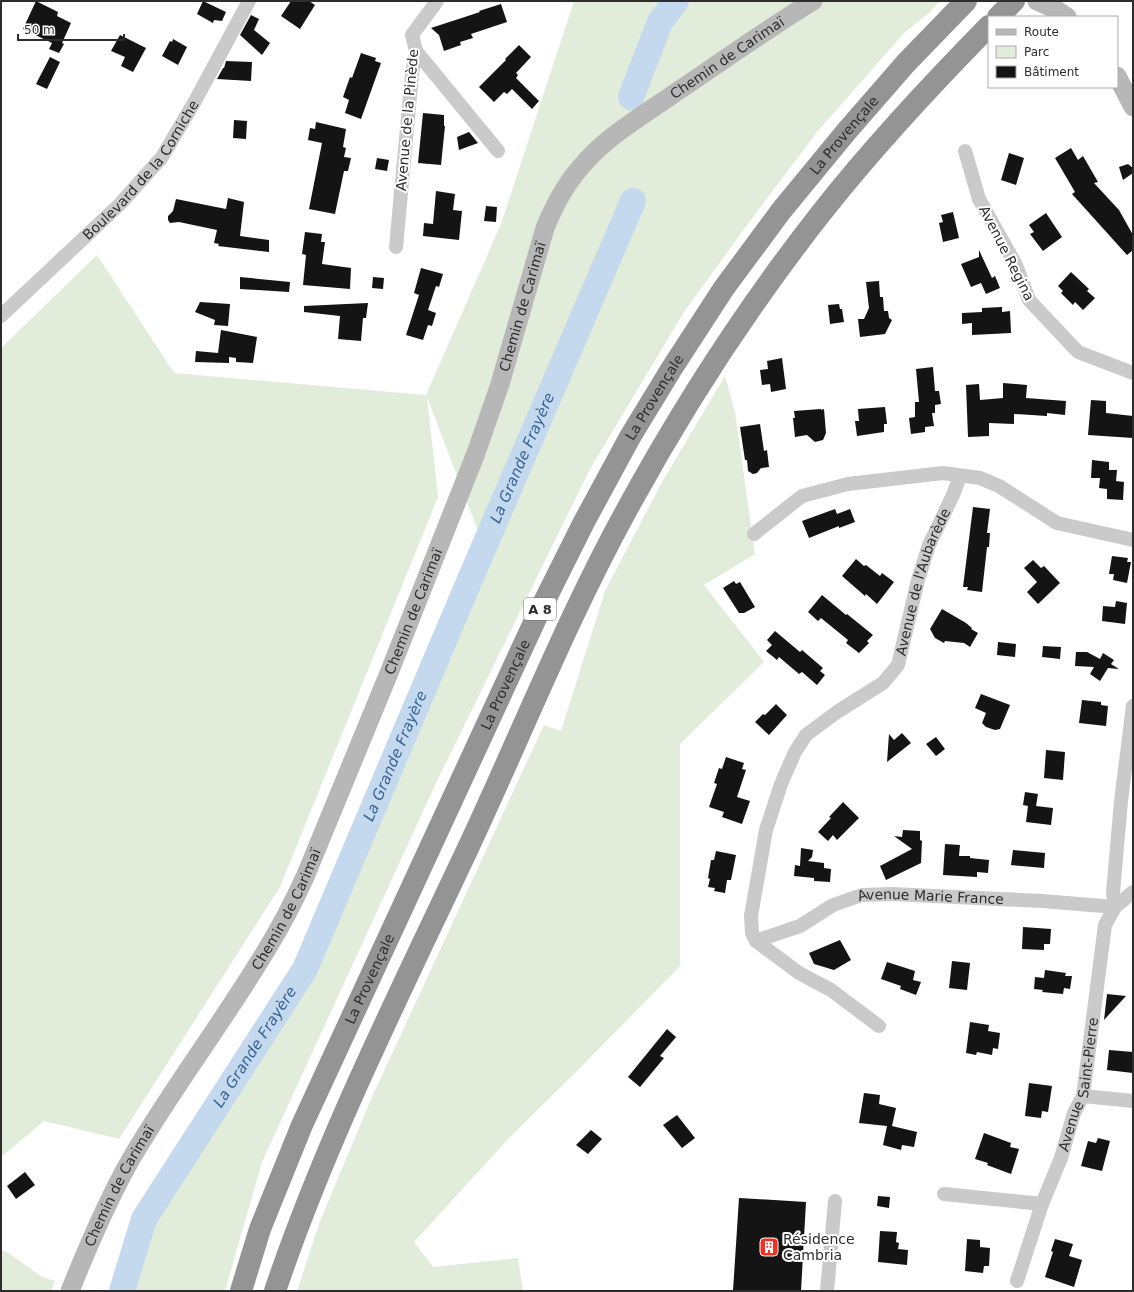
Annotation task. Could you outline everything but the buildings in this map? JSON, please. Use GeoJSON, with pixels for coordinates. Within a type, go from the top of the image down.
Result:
{"type":"FeatureCollection","features":[{"type":"Feature","properties":{"kind":"highway","name":"La Provençale"},"geometry":{"type":"LineString","coordinates":[[241,1291],[260,1229],[302,1125],[537,616],[584,522],[630,437],[672,368],[724,288],[781,211],[846,132],[906,63],[966,1]]}},
{"type":"Feature","properties":{"kind":"highway"},"geometry":{"type":"LineString","coordinates":[[999,16],[1014,1]]}},
{"type":"Feature","properties":{"kind":"highway","name":"A 8"},"geometry":{"type":"LineString","coordinates":[[275,1291],[332,1140],[382,1028],[470,843],[547,670],[624,515],[674,429],[763,291],[823,211],[891,130],[946,69],[988,27]]}},
{"type":"Feature","properties":{"kind":"street","name":"Boulevard de la Corniche"},"geometry":{"type":"LineString","coordinates":[[1,316],[120,204],[162,157],[195,101],[249,1]]}},
{"type":"Feature","properties":{"kind":"street","name":"Avenue de la Pinède"},"geometry":{"type":"LineString","coordinates":[[396,247],[416,51],[412,36],[436,1]]}},
{"type":"Feature","properties":{"kind":"street","name":"Chemin de Carimaï"},"geometry":{"type":"LineString","coordinates":[[70,1291],[99,1222],[130,1162],[167,1102],[268,948],[292,905],[305,877],[420,598],[476,453],[500,384],[545,228],[555,204],[566,186],[592,154],[623,129],[749,42],[813,1]]}},
{"type":"Feature","properties":{"kind":"street"},"geometry":{"type":"LineString","coordinates":[[1037,1],[1055,9],[1066,16]]}},
{"type":"Feature","properties":{"kind":"street"},"geometry":{"type":"LineString","coordinates":[[416,51],[498,151]]}},
{"type":"Feature","properties":{"kind":"street"},"geometry":{"type":"LineString","coordinates":[[1118,78],[1133,107]]}},
{"type":"Feature","properties":{"kind":"street","name":"Avenue Regina"},"geometry":{"type":"LineString","coordinates":[[965,151],[979,199],[1016,265],[1029,300],[1078,352],[1133,373]]}},
{"type":"Feature","properties":{"kind":"street"},"geometry":{"type":"LineString","coordinates":[[754,534],[802,496],[848,484],[943,473],[980,478],[999,486],[1057,523],[1133,540]]}},
{"type":"Feature","properties":{"kind":"street","name":"Avenue de l'Aubarède"},"geometry":{"type":"LineString","coordinates":[[756,940],[752,932],[751,916],[766,830],[781,784],[795,752],[806,735],[837,712],[883,683],[898,665],[918,580],[927,552],[960,476]]}},
{"type":"Feature","properties":{"kind":"street"},"geometry":{"type":"LineString","coordinates":[[1115,906],[1113,893],[1121,801],[1133,706]]}},
{"type":"Feature","properties":{"kind":"street","name":"Avenue Saint-Pierre"},"geometry":{"type":"LineString","coordinates":[[1017,1281],[1042,1204],[1061,1158],[1074,1113],[1083,1096],[1105,925],[1115,906],[1133,892]]}},
{"type":"Feature","properties":{"kind":"street","name":"Avenue Marie France"},"geometry":{"type":"LineString","coordinates":[[756,940],[800,926],[833,905],[862,895],[892,894],[1115,906]]}},
{"type":"Feature","properties":{"kind":"street"},"geometry":{"type":"LineString","coordinates":[[756,940],[799,973],[831,990],[878,1026]]}},
{"type":"Feature","properties":{"kind":"street"},"geometry":{"type":"LineString","coordinates":[[1083,1096],[1133,1101]]}},
{"type":"Feature","properties":{"kind":"street"},"geometry":{"type":"LineString","coordinates":[[944,1194],[1042,1204]]}},
{"type":"Feature","properties":{"kind":"street"},"geometry":{"type":"LineString","coordinates":[[828,1291],[835,1201]]}},
{"type":"Feature","properties":{"kind":"green space"},"geometry":{"type":"Polygon","coordinates":[[[574,1],[940,1],[930,12],[904,33],[817,132],[744,229],[684,312],[590,469],[436,783],[262,1162],[225,1291],[131,1291],[159,1207],[324,945],[488,557],[427,397],[438,497],[280,887],[119,1139],[44,1121],[1,1157],[1,348],[97,255],[174,373],[426,395],[501,224],[574,1]]]}},
{"type":"Feature","properties":{"kind":"green space"},"geometry":{"type":"Polygon","coordinates":[[[725,376],[735,412],[755,554],[704,585],[764,662],[680,744],[680,966],[511,1136],[414,1242],[433,1267],[518,1258],[523,1291],[297,1291],[320,1221],[372,1097],[544,725],[561,731],[605,591],[662,482],[725,376]]]}},
{"type":"Feature","properties":{"kind":"green space"},"geometry":{"type":"Polygon","coordinates":[[[1,1250],[10,1254],[42,1277],[55,1281],[51,1291],[1,1291],[1,1250]]]}},
{"type":"Feature","properties":{"kind":"waterway","name":"La Grande Frayère"},"geometry":{"type":"LineString","coordinates":[[631,97],[660,22],[676,1]]}},
{"type":"Feature","properties":{"kind":"waterway","name":"La Grande Frayère"},"geometry":{"type":"LineString","coordinates":[[122,1291],[144,1219],[305,969],[471,577],[633,201]]}},
{"type":"Feature","properties":{"kind":"place","name":"Résidence Cambria"},"geometry":{"type":"Point","coordinates":[769,1247]}}]}
